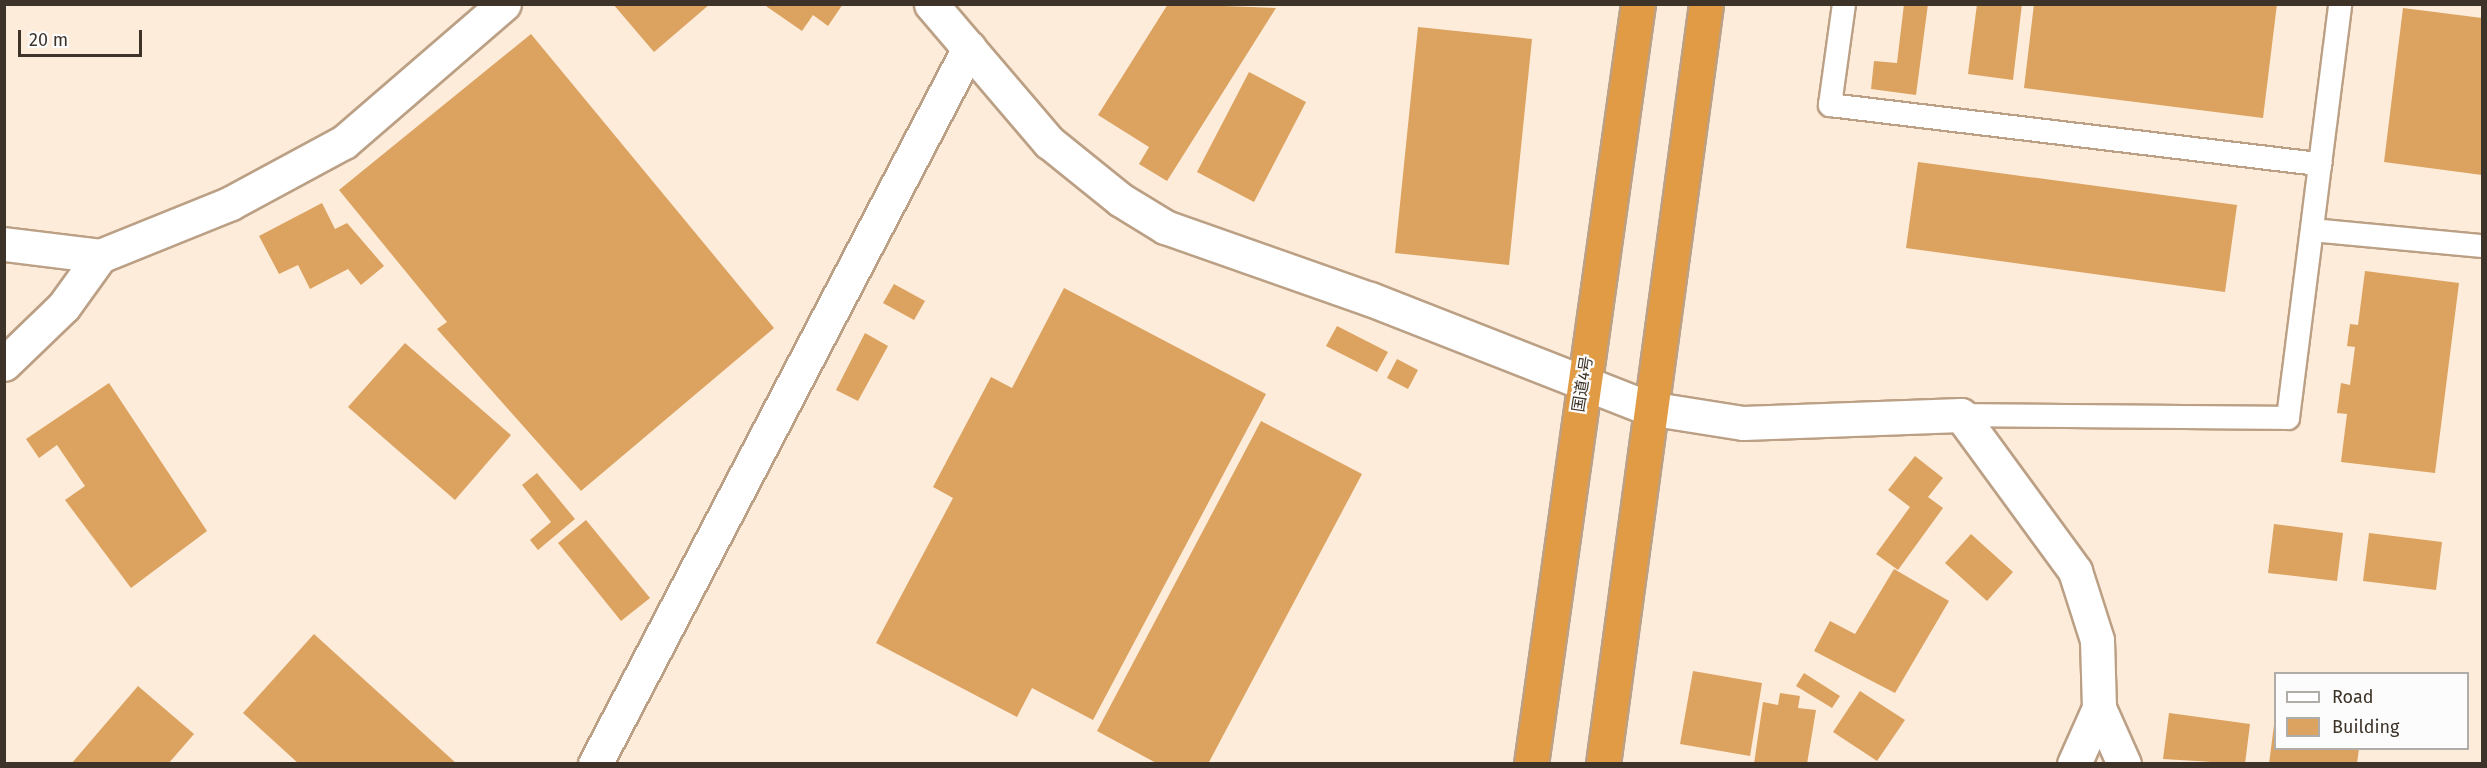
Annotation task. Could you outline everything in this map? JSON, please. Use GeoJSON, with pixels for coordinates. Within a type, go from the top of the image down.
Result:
{"type":"FeatureCollection","features":[{"type":"Feature","properties":{"kind":"highway","name":"国道4号"},"geometry":{"type":"LineString","coordinates":[[1531,764],[1638,4]]}},
{"type":"Feature","properties":{"kind":"highway"},"geometry":{"type":"LineString","coordinates":[[1603,764],[1648,408],[1706,4]]}},
{"type":"Feature","properties":{"kind":"street"},"geometry":{"type":"LineString","coordinates":[[4,244],[100,256],[231,203],[344,142],[504,4]]}},
{"type":"Feature","properties":{"kind":"street"},"geometry":{"type":"LineString","coordinates":[[931,4],[1049,142],[1121,200],[1165,227],[1370,299],[1583,387],[1648,408],[1743,423],[1961,415],[2074,571],[2097,640],[2099,708],[2124,764]]}},
{"type":"Feature","properties":{"kind":"street"},"geometry":{"type":"LineString","coordinates":[[595,764],[969,48]]}},
{"type":"Feature","properties":{"kind":"street"},"geometry":{"type":"LineString","coordinates":[[4,364],[64,306],[100,256]]}},
{"type":"Feature","properties":{"kind":"street"},"geometry":{"type":"LineString","coordinates":[[2074,764],[2099,708]]}},
{"type":"Feature","properties":{"kind":"lane"},"geometry":{"type":"LineString","coordinates":[[1844,4],[1830,105],[2320,164]]}},
{"type":"Feature","properties":{"kind":"lane"},"geometry":{"type":"LineString","coordinates":[[1961,415],[2288,418],[2340,4]]}},
{"type":"Feature","properties":{"kind":"lane"},"geometry":{"type":"LineString","coordinates":[[2312,230],[2482,246]]}},
{"type":"Feature","properties":{"kind":"building"},"geometry":{"type":"Polygon","coordinates":[[[613,4],[710,4],[654,52],[613,4]]]}},
{"type":"Feature","properties":{"kind":"building"},"geometry":{"type":"Polygon","coordinates":[[[763,4],[843,4],[828,26],[813,15],[802,31],[763,4]]]}},
{"type":"Feature","properties":{"kind":"building"},"geometry":{"type":"Polygon","coordinates":[[[1168,4],[1276,8],[1167,181],[1139,164],[1149,147],[1098,115],[1168,4]]]}},
{"type":"Feature","properties":{"kind":"building"},"geometry":{"type":"Polygon","coordinates":[[[1904,4],[1928,4],[1916,95],[1871,89],[1874,61],[1897,63],[1904,4]]]}},
{"type":"Feature","properties":{"kind":"building"},"geometry":{"type":"Polygon","coordinates":[[[1977,4],[2022,4],[2013,80],[1968,74],[1977,4]]]}},
{"type":"Feature","properties":{"kind":"building"},"geometry":{"type":"Polygon","coordinates":[[[2034,4],[2277,4],[2263,118],[2024,88],[2034,4]]]}},
{"type":"Feature","properties":{"kind":"building"},"geometry":{"type":"Polygon","coordinates":[[[2403,8],[2482,18],[2482,175],[2384,162],[2403,8]]]}},
{"type":"Feature","properties":{"kind":"building"},"geometry":{"type":"Polygon","coordinates":[[[1418,27],[1532,39],[1509,265],[1395,253],[1418,27]]]}},
{"type":"Feature","properties":{"kind":"building"},"geometry":{"type":"Polygon","coordinates":[[[531,34],[774,328],[581,491],[437,329],[447,322],[339,190],[531,34]]]}},
{"type":"Feature","properties":{"kind":"building"},"geometry":{"type":"Polygon","coordinates":[[[1249,72],[1306,102],[1254,202],[1197,172],[1249,72]]]}},
{"type":"Feature","properties":{"kind":"building"},"geometry":{"type":"Polygon","coordinates":[[[1918,162],[2237,205],[2225,292],[1906,248],[1918,162]]]}},
{"type":"Feature","properties":{"kind":"building"},"geometry":{"type":"Polygon","coordinates":[[[322,203],[335,229],[347,223],[384,266],[361,285],[348,269],[310,289],[298,265],[279,274],[259,236],[322,203]]]}},
{"type":"Feature","properties":{"kind":"building"},"geometry":{"type":"Polygon","coordinates":[[[2365,271],[2459,283],[2435,473],[2341,462],[2347,414],[2337,413],[2341,383],[2350,385],[2355,347],[2347,346],[2350,324],[2358,325],[2365,271]]]}},
{"type":"Feature","properties":{"kind":"building"},"geometry":{"type":"Polygon","coordinates":[[[894,284],[925,301],[914,320],[883,303],[894,284]]]}},
{"type":"Feature","properties":{"kind":"building"},"geometry":{"type":"Polygon","coordinates":[[[1064,288],[1266,394],[1093,720],[1032,688],[1017,717],[876,643],[953,498],[933,487],[991,377],[1012,388],[1064,288]]]}},
{"type":"Feature","properties":{"kind":"building"},"geometry":{"type":"Polygon","coordinates":[[[1337,326],[1388,352],[1377,372],[1326,346],[1337,326]]]}},
{"type":"Feature","properties":{"kind":"building"},"geometry":{"type":"Polygon","coordinates":[[[865,333],[888,346],[858,401],[836,390],[865,333]]]}},
{"type":"Feature","properties":{"kind":"building"},"geometry":{"type":"Polygon","coordinates":[[[405,343],[511,435],[455,500],[348,407],[405,343]]]}},
{"type":"Feature","properties":{"kind":"building"},"geometry":{"type":"Polygon","coordinates":[[[1397,359],[1418,370],[1408,389],[1387,378],[1397,359]]]}},
{"type":"Feature","properties":{"kind":"building"},"geometry":{"type":"Polygon","coordinates":[[[109,383],[207,531],[131,588],[65,500],[85,486],[57,445],[39,458],[26,439],[109,383]]]}},
{"type":"Feature","properties":{"kind":"building"},"geometry":{"type":"Polygon","coordinates":[[[1261,421],[1362,474],[1208,764],[1158,764],[1097,731],[1261,421]]]}},
{"type":"Feature","properties":{"kind":"building"},"geometry":{"type":"Polygon","coordinates":[[[1915,456],[1943,478],[1928,497],[1943,508],[1898,570],[1876,554],[1910,507],[1888,490],[1915,456]]]}},
{"type":"Feature","properties":{"kind":"building"},"geometry":{"type":"Polygon","coordinates":[[[537,473],[575,519],[538,550],[530,540],[551,522],[522,485],[537,473]]]}},
{"type":"Feature","properties":{"kind":"building"},"geometry":{"type":"Polygon","coordinates":[[[586,520],[650,598],[621,621],[558,543],[586,520]]]}},
{"type":"Feature","properties":{"kind":"building"},"geometry":{"type":"Polygon","coordinates":[[[2274,524],[2343,533],[2337,581],[2268,573],[2274,524]]]}},
{"type":"Feature","properties":{"kind":"building"},"geometry":{"type":"Polygon","coordinates":[[[2369,533],[2442,542],[2436,590],[2363,581],[2369,533]]]}},
{"type":"Feature","properties":{"kind":"building"},"geometry":{"type":"Polygon","coordinates":[[[1971,534],[2013,572],[1987,601],[1945,563],[1971,534]]]}},
{"type":"Feature","properties":{"kind":"building"},"geometry":{"type":"Polygon","coordinates":[[[1894,569],[1949,601],[1895,693],[1814,651],[1830,621],[1855,634],[1894,569]]]}},
{"type":"Feature","properties":{"kind":"building"},"geometry":{"type":"Polygon","coordinates":[[[314,634],[457,764],[299,764],[243,713],[314,634]]]}},
{"type":"Feature","properties":{"kind":"building"},"geometry":{"type":"Polygon","coordinates":[[[1693,671],[1762,683],[1750,756],[1680,744],[1693,671]]]}},
{"type":"Feature","properties":{"kind":"building"},"geometry":{"type":"Polygon","coordinates":[[[1804,673],[1840,696],[1832,708],[1796,686],[1804,673]]]}},
{"type":"Feature","properties":{"kind":"building"},"geometry":{"type":"Polygon","coordinates":[[[138,686],[194,734],[168,764],[71,764],[138,686]]]}},
{"type":"Feature","properties":{"kind":"building"},"geometry":{"type":"Polygon","coordinates":[[[1860,691],[1905,720],[1877,761],[1833,732],[1860,691]]]}},
{"type":"Feature","properties":{"kind":"building"},"geometry":{"type":"Polygon","coordinates":[[[1780,693],[1800,696],[1798,708],[1816,710],[1807,764],[1754,764],[1763,702],[1778,705],[1780,693]]]}},
{"type":"Feature","properties":{"kind":"building"},"geometry":{"type":"Polygon","coordinates":[[[2169,713],[2250,724],[2245,764],[2163,759],[2169,713]]]}},
{"type":"Feature","properties":{"kind":"building"},"geometry":{"type":"Polygon","coordinates":[[[2274,725],[2274,750],[2359,750],[2357,764],[2269,764],[2274,725]]]}}]}
